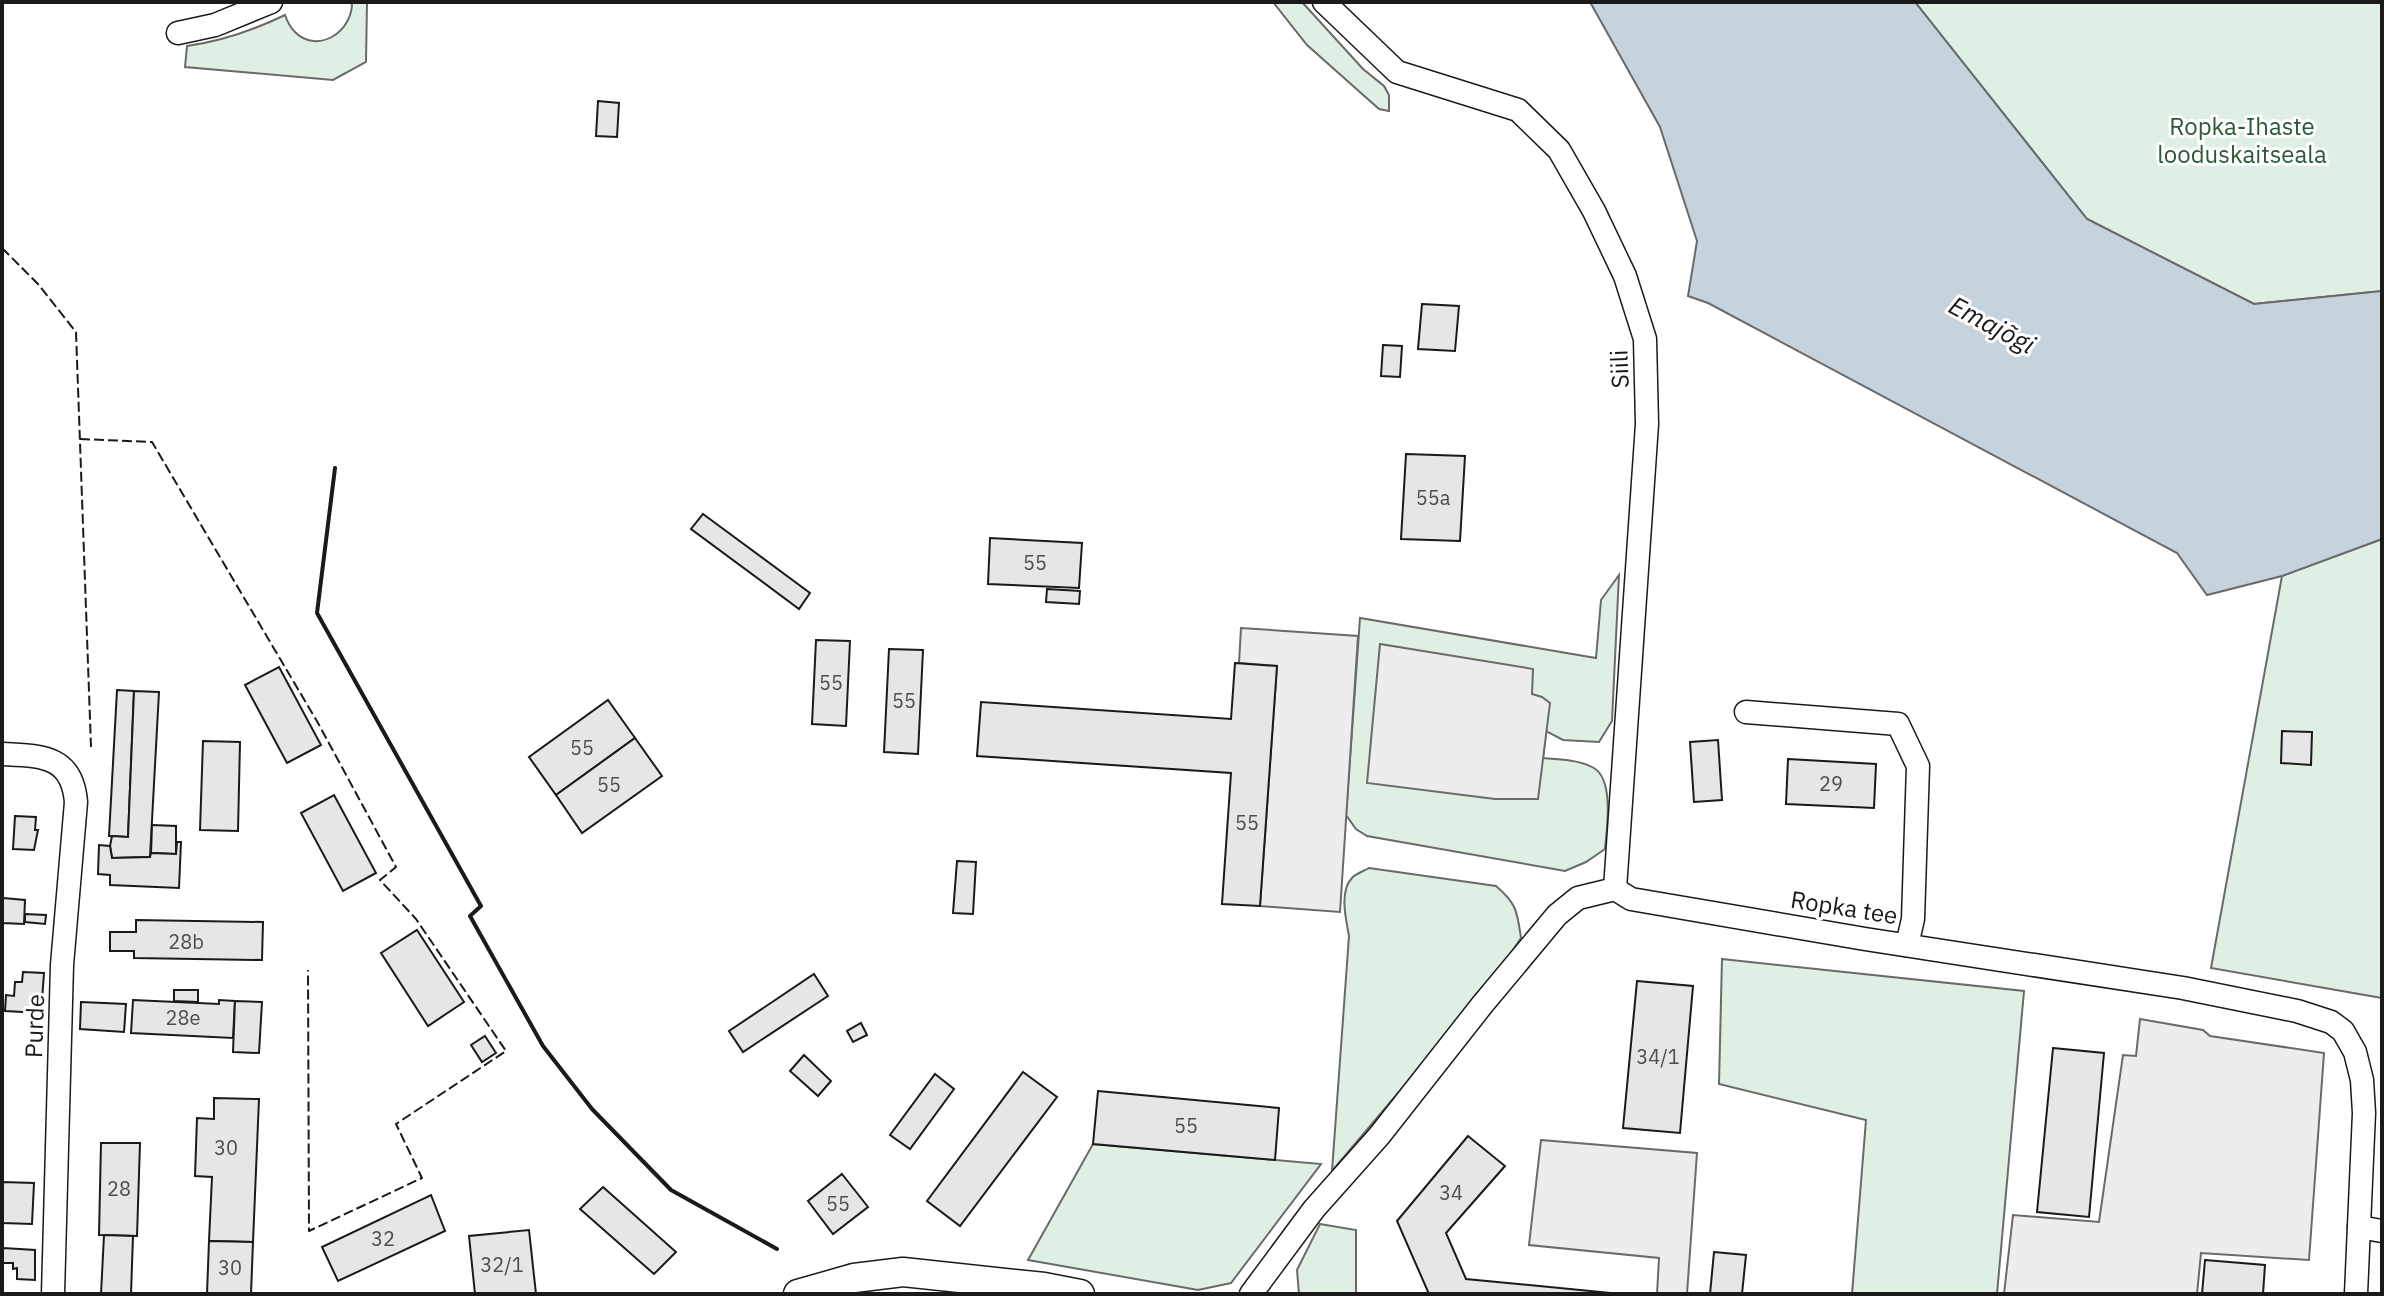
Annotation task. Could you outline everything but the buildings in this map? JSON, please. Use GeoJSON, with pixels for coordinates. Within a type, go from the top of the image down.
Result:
{"type":"FeatureCollection","features":[{"type":"Feature","properties":{"kind":"main road"},"geometry":{"type":"LineString","coordinates":[[811,1292],[854,1278],[903,1272],[1080,1294]]}},
{"type":"Feature","properties":{"kind":"street"},"geometry":{"type":"LineString","coordinates":[[178,33],[215,25],[271,2]]}},
{"type":"Feature","properties":{"kind":"street","name":"Siili"},"geometry":{"type":"LineString","coordinates":[[1324,2],[1397,72],[1518,110],[1559,150],[1594,211],[1625,276],[1645,339],[1647,424],[1615,889]]}},
{"type":"Feature","properties":{"kind":"street"},"geometry":{"type":"LineString","coordinates":[[1746,712],[1898,724],[1918,766],[1913,919],[1907,945]]}},
{"type":"Feature","properties":{"kind":"street","name":"Purde"},"geometry":{"type":"LineString","coordinates":[[2,754],[38,756],[62,764],[75,784],[62,965],[53,1294]]}},
{"type":"Feature","properties":{"kind":"street"},"geometry":{"type":"LineString","coordinates":[[1251,1294],[1314,1209],[1379,1136],[1557,915],[1578,898],[1615,889]]}},
{"type":"Feature","properties":{"kind":"street","name":"Ropka tee"},"geometry":{"type":"LineString","coordinates":[[1615,889],[1631,899],[2183,988],[2297,1011],[2331,1022],[2343,1031],[2355,1052],[2362,1080],[2364,1113],[2356,1294]]}},
{"type":"Feature","properties":{"kind":"street"},"geometry":{"type":"LineString","coordinates":[[2359,1227],[2382,1231]]}},
{"type":"Feature","properties":{"kind":"green space"},"geometry":{"type":"Polygon","coordinates":[[[352,2],[367,2],[366,62],[333,80],[185,67],[187,46],[237,35],[285,15],[293,30],[304,39],[323,40],[347,22],[352,2]]]}},
{"type":"Feature","properties":{"kind":"green space"},"geometry":{"type":"Polygon","coordinates":[[[1273,2],[1302,2],[1363,69],[1384,86],[1389,95],[1389,111],[1379,109],[1307,45],[1273,2]]]}},
{"type":"Feature","properties":{"kind":"green space","name":"Ropka-Ihaste looduskaitseala"},"geometry":{"type":"Polygon","coordinates":[[[1915,2],[2382,2],[2382,291],[2254,304],[2087,219],[1915,2]]]}},
{"type":"Feature","properties":{"kind":"green space"},"geometry":{"type":"Polygon","coordinates":[[[2382,539],[2382,998],[2211,968],[2282,576],[2382,539]]]}},
{"type":"Feature","properties":{"kind":"green space"},"geometry":{"type":"Polygon","coordinates":[[[1619,575],[1612,721],[1599,742],[1563,740],[1546,731],[1543,758],[1582,763],[1600,774],[1608,805],[1605,849],[1565,871],[1367,836],[1356,829],[1346,815],[1360,618],[1596,658],[1601,600],[1619,575]]]}},
{"type":"Feature","properties":{"kind":"green space"},"geometry":{"type":"Polygon","coordinates":[[[1369,868],[1496,886],[1515,909],[1521,938],[1487,988],[1332,1171],[1349,936],[1345,898],[1352,878],[1369,868]]]}},
{"type":"Feature","properties":{"kind":"green space"},"geometry":{"type":"Polygon","coordinates":[[[1722,959],[2024,991],[1997,1294],[1852,1294],[1866,1120],[1719,1084],[1722,959]]]}},
{"type":"Feature","properties":{"kind":"green space"},"geometry":{"type":"Polygon","coordinates":[[[1093,1144],[1321,1164],[1231,1283],[1198,1290],[1028,1260],[1093,1144]]]}},
{"type":"Feature","properties":{"kind":"green space"},"geometry":{"type":"Polygon","coordinates":[[[1320,1224],[1356,1230],[1356,1294],[1299,1294],[1297,1270],[1320,1224]]]}},
{"type":"Feature","properties":{"kind":"shaded area"},"geometry":{"type":"Polygon","coordinates":[[[1241,628],[1358,636],[1340,912],[1260,906],[1277,666],[1239,663],[1241,628]]]}},
{"type":"Feature","properties":{"kind":"shaded area"},"geometry":{"type":"Polygon","coordinates":[[[1380,644],[1533,669],[1532,694],[1550,703],[1538,799],[1495,799],[1367,783],[1380,644]]]}},
{"type":"Feature","properties":{"kind":"shaded area"},"geometry":{"type":"Polygon","coordinates":[[[2140,1019],[2203,1030],[2210,1036],[2324,1053],[2309,1260],[2201,1253],[2197,1294],[2004,1294],[2013,1215],[2099,1222],[2123,1055],[2136,1056],[2140,1019]]]}},
{"type":"Feature","properties":{"kind":"shaded area"},"geometry":{"type":"Polygon","coordinates":[[[1541,1140],[1697,1153],[1687,1294],[1657,1294],[1659,1258],[1529,1245],[1541,1140]]]}},
{"type":"Feature","properties":{"kind":"water","name":"Emajõgi"},"geometry":{"type":"Polygon","coordinates":[[[1590,2],[1915,2],[2087,219],[2254,304],[2382,291],[2382,539],[2282,576],[2207,595],[2177,553],[1708,303],[1688,296],[1697,241],[1660,127],[1590,2]]]}},
{"type":"Feature","properties":{"kind":"fence"},"geometry":{"type":"LineString","coordinates":[[2,248],[38,284],[76,332],[91,747]]}},
{"type":"Feature","properties":{"kind":"fence"},"geometry":{"type":"LineString","coordinates":[[80,439],[152,442],[318,723],[396,867],[380,880],[416,919],[506,1051],[396,1124],[422,1178],[309,1231],[308,970]]}},
{"type":"Feature","properties":{"kind":"wall"},"geometry":{"type":"LineString","coordinates":[[335,468],[317,613],[481,906],[470,916],[543,1046],[592,1109],[671,1190],[777,1249]]}}]}
